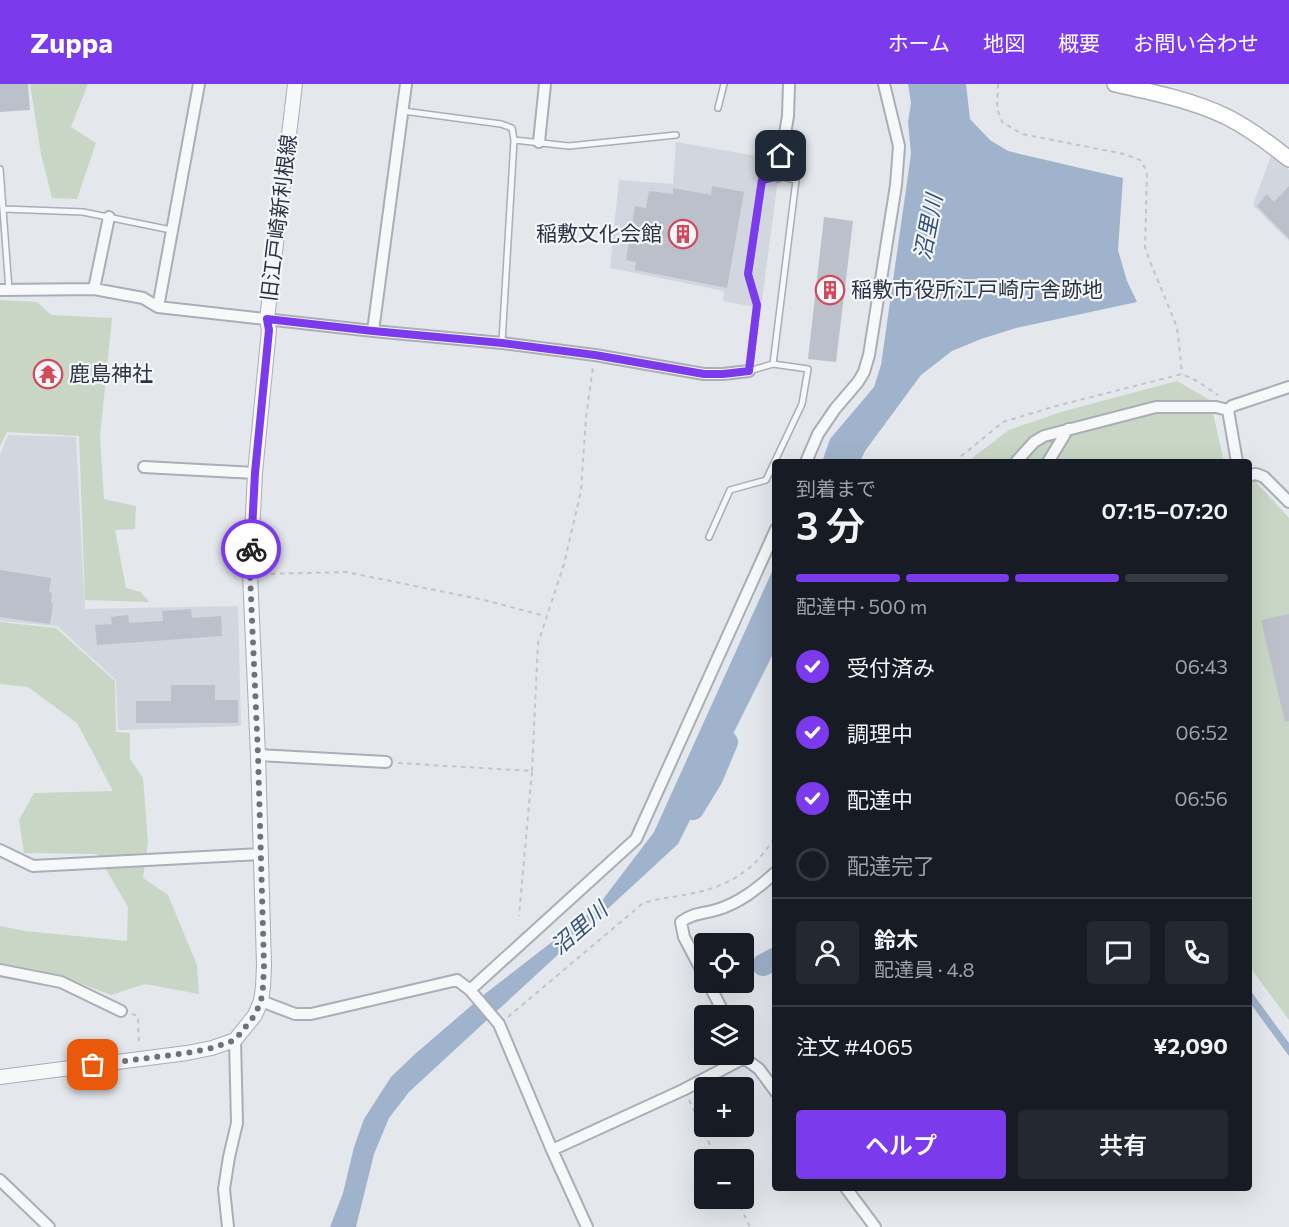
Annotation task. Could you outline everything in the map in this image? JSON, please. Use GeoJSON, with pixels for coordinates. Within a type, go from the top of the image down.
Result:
{"type":"FeatureCollection","features":[{"type":"Feature","properties":{"kind":"main road"},"geometry":{"type":"LineString","coordinates":[[1115,84],[1166,96],[1229,118],[1289,159]]}},
{"type":"Feature","properties":{"kind":"street"},"geometry":{"type":"LineString","coordinates":[[158,307],[199,84]]}},
{"type":"Feature","properties":{"kind":"street","name":"旧江戸崎新利根線"},"geometry":{"type":"LineString","coordinates":[[235,1040],[255,1015],[261,1001],[263,987],[258,755],[250,574],[255,473],[269,330],[267,319],[295,84]]}},
{"type":"Feature","properties":{"kind":"street"},"geometry":{"type":"LineString","coordinates":[[373,331],[406,84]]}},
{"type":"Feature","properties":{"kind":"street"},"geometry":{"type":"LineString","coordinates":[[539,142],[545,84]]}},
{"type":"Feature","properties":{"kind":"street"},"geometry":{"type":"LineString","coordinates":[[778,176],[788,116],[789,84]]}},
{"type":"Feature","properties":{"kind":"street"},"geometry":{"type":"LineString","coordinates":[[807,459],[818,434],[864,372],[869,355],[898,163],[898,146],[884,84]]}},
{"type":"Feature","properties":{"kind":"street"},"geometry":{"type":"LineString","coordinates":[[93,289],[109,217]]}},
{"type":"Feature","properties":{"kind":"street"},"geometry":{"type":"LineString","coordinates":[[4,290],[93,289],[142,298],[158,307],[502,343],[595,355],[704,374],[749,371]]}},
{"type":"Feature","properties":{"kind":"street"},"geometry":{"type":"LineString","coordinates":[[1019,459],[1040,438],[1068,429],[1156,407],[1230,408],[1289,387]]}},
{"type":"Feature","properties":{"kind":"street"},"geometry":{"type":"LineString","coordinates":[[1230,408],[1237,459]]}},
{"type":"Feature","properties":{"kind":"street"},"geometry":{"type":"LineString","coordinates":[[1050,459],[1068,429]]}},
{"type":"Feature","properties":{"kind":"street"},"geometry":{"type":"LineString","coordinates":[[144,466],[255,473]]}},
{"type":"Feature","properties":{"kind":"street"},"geometry":{"type":"LineString","coordinates":[[1252,475],[1264,477],[1289,502]]}},
{"type":"Feature","properties":{"kind":"street"},"geometry":{"type":"LineString","coordinates":[[472,992],[636,839],[772,538]]}},
{"type":"Feature","properties":{"kind":"street"},"geometry":{"type":"LineString","coordinates":[[258,755],[386,762]]}},
{"type":"Feature","properties":{"kind":"street"},"geometry":{"type":"LineString","coordinates":[[0,850],[33,866],[260,854]]}},
{"type":"Feature","properties":{"kind":"street"},"geometry":{"type":"LineString","coordinates":[[694,956],[684,937],[681,922],[690,916],[735,903],[753,892],[772,875]]}},
{"type":"Feature","properties":{"kind":"street"},"geometry":{"type":"LineString","coordinates":[[0,970],[61,982],[121,1011]]}},
{"type":"Feature","properties":{"kind":"street"},"geometry":{"type":"LineString","coordinates":[[261,1001],[295,1014],[311,1014],[457,980],[472,992],[498,1022],[587,1227]]}},
{"type":"Feature","properties":{"kind":"street"},"geometry":{"type":"LineString","coordinates":[[0,1077],[139,1060],[212,1048],[235,1040],[237,1123],[224,1189],[228,1227]]}},
{"type":"Feature","properties":{"kind":"street"},"geometry":{"type":"LineString","coordinates":[[552,1150],[683,1090],[728,1065]]}},
{"type":"Feature","properties":{"kind":"street"},"geometry":{"type":"LineString","coordinates":[[754,1065],[772,1087]]}},
{"type":"Feature","properties":{"kind":"street"},"geometry":{"type":"LineString","coordinates":[[0,1180],[49,1227]]}},
{"type":"Feature","properties":{"kind":"street"},"geometry":{"type":"LineString","coordinates":[[848,1191],[875,1227]]}},
{"type":"Feature","properties":{"kind":"lane"},"geometry":{"type":"LineString","coordinates":[[718,108],[724,84]]}},
{"type":"Feature","properties":{"kind":"lane"},"geometry":{"type":"LineString","coordinates":[[403,111],[501,124],[512,129],[514,140],[502,343]]}},
{"type":"Feature","properties":{"kind":"lane"},"geometry":{"type":"LineString","coordinates":[[514,140],[569,146],[676,135]]}},
{"type":"Feature","properties":{"kind":"lane"},"geometry":{"type":"LineString","coordinates":[[0,169],[4,209],[4,290]]}},
{"type":"Feature","properties":{"kind":"lane"},"geometry":{"type":"LineString","coordinates":[[773,364],[796,180],[778,176],[762,180],[748,274],[757,305],[749,371],[773,364],[808,369],[802,404],[776,459]]}},
{"type":"Feature","properties":{"kind":"lane"},"geometry":{"type":"LineString","coordinates":[[4,209],[83,212],[172,230]]}},
{"type":"Feature","properties":{"kind":"lane"},"geometry":{"type":"LineString","coordinates":[[710,537],[730,490],[766,480],[772,467]]}},
{"type":"Feature","properties":{"kind":"path"},"geometry":{"type":"LineString","coordinates":[[998,84],[997,108],[1002,122],[1022,134],[1124,154],[1142,163],[1147,175],[1145,247],[1175,322],[1182,374]]}},
{"type":"Feature","properties":{"kind":"path"},"geometry":{"type":"LineString","coordinates":[[519,916],[532,771],[538,643],[564,564],[581,491],[586,417],[595,355]]}},
{"type":"Feature","properties":{"kind":"path"},"geometry":{"type":"LineString","coordinates":[[958,459],[1003,422],[1182,374],[1212,390],[1230,408]]}},
{"type":"Feature","properties":{"kind":"path"},"geometry":{"type":"LineString","coordinates":[[250,574],[346,572],[484,600],[547,616]]}},
{"type":"Feature","properties":{"kind":"path"},"geometry":{"type":"LineString","coordinates":[[386,762],[532,771]]}},
{"type":"Feature","properties":{"kind":"path"},"geometry":{"type":"LineString","coordinates":[[498,1022],[642,904],[651,900],[714,889],[747,870],[772,841]]}},
{"type":"Feature","properties":{"kind":"path"},"geometry":{"type":"LineString","coordinates":[[121,1011],[138,1016],[139,1060]]}},
{"type":"Feature","properties":{"kind":"path"},"geometry":{"type":"LineString","coordinates":[[683,1090],[712,1149]]}},
{"type":"Feature","properties":{"kind":"path"},"geometry":{"type":"LineString","coordinates":[[741,1209],[750,1227]]}},
{"type":"Feature","properties":{"kind":"shaded area"},"geometry":{"type":"Polygon","coordinates":[[[676,142],[769,158],[768,177],[778,179],[761,308],[723,301],[724,291],[610,268],[619,180],[673,184],[676,142]]]}},
{"type":"Feature","properties":{"kind":"shaded area"},"geometry":{"type":"Polygon","coordinates":[[[1271,156],[1289,170],[1289,241],[1253,205],[1271,156]]]}},
{"type":"Feature","properties":{"kind":"shaded area"},"geometry":{"type":"Polygon","coordinates":[[[8,435],[76,437],[85,609],[238,606],[241,726],[118,730],[116,680],[57,626],[0,621],[0,455],[8,435]]]}},
{"type":"Feature","properties":{"kind":"green space"},"geometry":{"type":"Polygon","coordinates":[[[30,84],[88,84],[71,127],[96,143],[77,199],[52,198],[41,154],[30,84]]]}},
{"type":"Feature","properties":{"kind":"green space"},"geometry":{"type":"Polygon","coordinates":[[[0,300],[37,302],[51,315],[112,318],[100,436],[104,499],[136,506],[135,529],[115,530],[126,588],[141,592],[149,602],[85,600],[79,436],[7,432],[0,446],[0,300]]]}},
{"type":"Feature","properties":{"kind":"green space"},"geometry":{"type":"Polygon","coordinates":[[[1177,381],[1210,400],[1223,459],[971,459],[1009,430],[1061,412],[1177,381]]]}},
{"type":"Feature","properties":{"kind":"green space"},"geometry":{"type":"Polygon","coordinates":[[[1252,480],[1289,518],[1289,1020],[1252,970],[1252,480]]]}},
{"type":"Feature","properties":{"kind":"green space"},"geometry":{"type":"Polygon","coordinates":[[[0,622],[56,628],[115,681],[116,732],[130,733],[130,759],[143,778],[148,842],[143,878],[168,895],[197,965],[199,994],[145,984],[111,995],[72,980],[0,966],[0,926],[25,931],[127,941],[128,907],[97,854],[24,853],[19,820],[34,793],[113,791],[77,723],[28,687],[0,684],[0,622]]]}},
{"type":"Feature","properties":{"kind":"water"},"geometry":{"type":"Polygon","coordinates":[[[908,84],[966,84],[970,119],[990,140],[1008,151],[1123,178],[1118,250],[1127,281],[1137,302],[1016,328],[952,351],[921,375],[861,459],[823,459],[830,439],[874,387],[881,365],[911,154],[908,122],[911,103],[908,84]]]}},
{"type":"Feature","properties":{"kind":"water"},"geometry":{"type":"Polygon","coordinates":[[[772,572],[772,656],[678,844],[409,1092],[389,1118],[374,1154],[356,1227],[330,1227],[343,1193],[354,1147],[364,1119],[391,1077],[486,993],[597,907],[654,832],[772,572]]]}},
{"type":"Feature","properties":{"kind":"water"},"geometry":{"type":"Polygon","coordinates":[[[1252,993],[1289,1043],[1289,1056],[1252,1006],[1252,993]]]}},
{"type":"Feature","properties":{"kind":"building"},"geometry":{"type":"Polygon","coordinates":[[[0,84],[28,84],[30,110],[0,112],[0,84]]]}},
{"type":"Feature","properties":{"kind":"building","name":"稲敷文化会館"},"geometry":{"type":"Polygon","coordinates":[[[712,186],[744,192],[727,288],[635,270],[636,262],[626,260],[635,206],[646,208],[649,191],[673,194],[673,188],[711,195],[712,186]]]}},
{"type":"Feature","properties":{"kind":"building"},"geometry":{"type":"Polygon","coordinates":[[[1289,186],[1289,239],[1257,206],[1267,194],[1274,202],[1289,186]]]}},
{"type":"Feature","properties":{"kind":"building","name":"稲敷市役所江戸崎庁舎跡地"},"geometry":{"type":"Polygon","coordinates":[[[824,217],[853,221],[836,362],[808,359],[824,217]]]}},
{"type":"Feature","properties":{"kind":"building"},"geometry":{"type":"Polygon","coordinates":[[[0,570],[51,578],[49,592],[52,593],[51,603],[53,603],[50,624],[0,617],[0,570]]]}},
{"type":"Feature","properties":{"kind":"building"},"geometry":{"type":"Polygon","coordinates":[[[191,609],[192,618],[221,616],[222,636],[97,645],[95,625],[112,624],[111,617],[128,615],[129,623],[163,621],[162,611],[191,609]]]}},
{"type":"Feature","properties":{"kind":"building"},"geometry":{"type":"Polygon","coordinates":[[[1289,614],[1289,721],[1285,722],[1261,620],[1289,614]]]}},
{"type":"Feature","properties":{"kind":"building"},"geometry":{"type":"Polygon","coordinates":[[[171,685],[215,685],[215,700],[238,700],[238,723],[136,723],[136,701],[171,701],[171,685]]]}},
{"type":"Feature","properties":{"kind":"waterway","name":"沼里川"},"geometry":{"type":"LineString","coordinates":[[693,809],[712,778],[727,742]]}},
{"type":"Feature","properties":{"kind":"waterway"},"geometry":{"type":"LineString","coordinates":[[763,965],[772,960]]}},
{"type":"Feature","properties":{"kind":"way so far"},"geometry":{"type":"LineString","coordinates":[[93,1065],[187,1053],[235,1040],[255,1015],[261,1001],[264,965],[251,549]]}},
{"type":"Feature","properties":{"kind":"place","name":"稲敷文化会館"},"geometry":{"type":"Point","coordinates":[683,234]}},
{"type":"Feature","properties":{"kind":"place","name":"稲敷市役所江戸崎庁舎跡地"},"geometry":{"type":"Point","coordinates":[830,290]}},
{"type":"Feature","properties":{"kind":"place","name":"鹿島神社"},"geometry":{"type":"Point","coordinates":[48,374]}},
{"type":"Feature","properties":{"kind":"route"},"geometry":{"type":"LineString","coordinates":[[251,549],[255,473],[269,330],[267,319],[502,343],[595,355],[704,374],[749,371],[757,305],[748,274],[762,180],[778,176],[781,156]]}}]}
